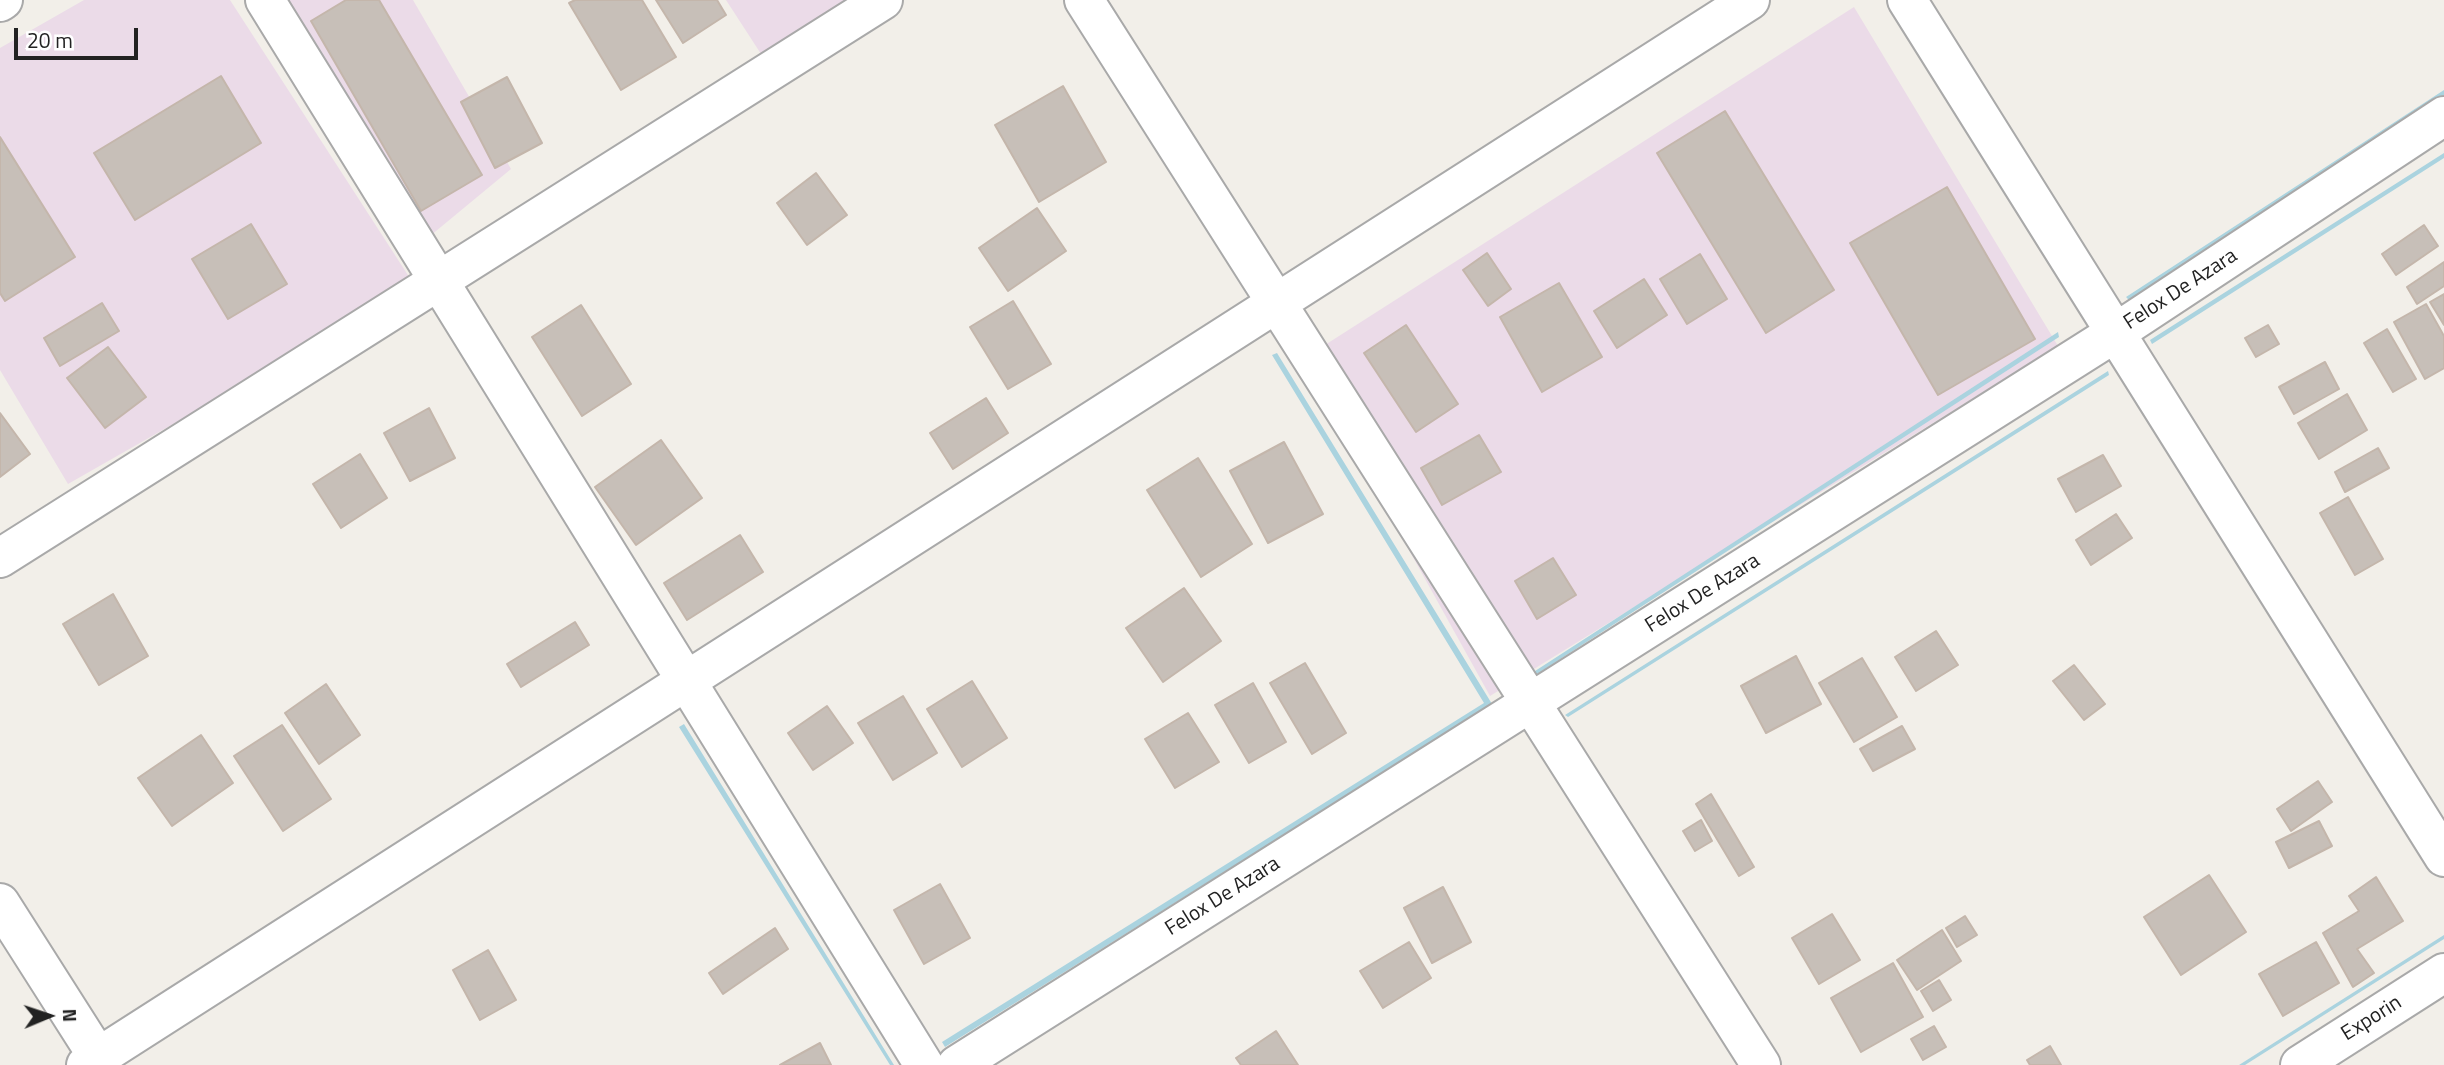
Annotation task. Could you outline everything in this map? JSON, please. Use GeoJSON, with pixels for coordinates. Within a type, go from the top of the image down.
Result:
{"type":"FeatureCollection","features":[{"type":"Feature","properties":{"kind":"street"},"geometry":{"type":"LineString","coordinates":[[265,0],[924,1065]]}},
{"type":"Feature","properties":{"kind":"street"},"geometry":{"type":"LineString","coordinates":[[0,558],[883,0]]}},
{"type":"Feature","properties":{"kind":"street"},"geometry":{"type":"LineString","coordinates":[[1084,0],[1761,1065]]}},
{"type":"Feature","properties":{"kind":"street"},"geometry":{"type":"LineString","coordinates":[[0,904],[92,1061],[1750,0]]}},
{"type":"Feature","properties":{"kind":"street"},"geometry":{"type":"LineString","coordinates":[[1907,0],[2444,858]]}},
{"type":"Feature","properties":{"kind":"street","name":"Felox De Azara"},"geometry":{"type":"LineString","coordinates":[[957,1065],[2115,333],[2444,116]]}},
{"type":"Feature","properties":{"kind":"street","name":"Exporin"},"geometry":{"type":"LineString","coordinates":[[2300,1065],[2444,974]]}},
{"type":"Feature","properties":{"kind":"shaded area"},"geometry":{"type":"Polygon","coordinates":[[[84,0],[230,0],[415,286],[68,484],[0,370],[0,48],[84,0]]]}},
{"type":"Feature","properties":{"kind":"shaded area"},"geometry":{"type":"Polygon","coordinates":[[[287,0],[413,0],[511,169],[430,236],[287,0]]]}},
{"type":"Feature","properties":{"kind":"shaded area"},"geometry":{"type":"Polygon","coordinates":[[[726,0],[849,0],[763,57],[726,0]]]}},
{"type":"Feature","properties":{"kind":"shaded area"},"geometry":{"type":"Polygon","coordinates":[[[1854,7],[2058,346],[1490,696],[1303,359],[1854,7]]]}},
{"type":"Feature","properties":{"kind":"water"},"geometry":{"type":"Polygon","coordinates":[[[2444,90],[2444,95],[2129,300],[2126,297],[2444,90]]]}},
{"type":"Feature","properties":{"kind":"water"},"geometry":{"type":"Polygon","coordinates":[[[2444,153],[2444,158],[2152,344],[2150,340],[2444,153]]]}},
{"type":"Feature","properties":{"kind":"water"},"geometry":{"type":"Polygon","coordinates":[[[2058,332],[2059,337],[1534,676],[1532,673],[2058,332]]]}},
{"type":"Feature","properties":{"kind":"water"},"geometry":{"type":"Polygon","coordinates":[[[1277,353],[1492,704],[945,1047],[942,1042],[1484,703],[1272,355],[1277,353]]]}},
{"type":"Feature","properties":{"kind":"water"},"geometry":{"type":"Polygon","coordinates":[[[2108,371],[2109,375],[1568,717],[1565,715],[2108,371]]]}},
{"type":"Feature","properties":{"kind":"water"},"geometry":{"type":"Polygon","coordinates":[[[684,724],[894,1065],[890,1065],[679,727],[684,724]]]}},
{"type":"Feature","properties":{"kind":"water"},"geometry":{"type":"Polygon","coordinates":[[[2444,935],[2444,939],[2245,1065],[2239,1065],[2444,935]]]}},
{"type":"Feature","properties":{"kind":"building"},"geometry":{"type":"Polygon","coordinates":[[[346,0],[379,0],[482,175],[421,211],[311,21],[346,0]]]}},
{"type":"Feature","properties":{"kind":"building"},"geometry":{"type":"Polygon","coordinates":[[[575,0],[642,0],[676,57],[621,90],[569,3],[575,0]]]}},
{"type":"Feature","properties":{"kind":"building"},"geometry":{"type":"Polygon","coordinates":[[[656,0],[717,0],[726,15],[683,43],[656,0]]]}},
{"type":"Feature","properties":{"kind":"building"},"geometry":{"type":"Polygon","coordinates":[[[221,76],[261,143],[135,220],[94,153],[221,76]]]}},
{"type":"Feature","properties":{"kind":"building"},"geometry":{"type":"Polygon","coordinates":[[[507,77],[542,143],[495,168],[461,102],[507,77]]]}},
{"type":"Feature","properties":{"kind":"building"},"geometry":{"type":"Polygon","coordinates":[[[1063,86],[1106,162],[1039,202],[995,125],[1063,86]]]}},
{"type":"Feature","properties":{"kind":"building"},"geometry":{"type":"Polygon","coordinates":[[[1725,111],[1834,290],[1766,333],[1657,153],[1725,111]]]}},
{"type":"Feature","properties":{"kind":"building"},"geometry":{"type":"Polygon","coordinates":[[[0,137],[75,257],[5,301],[0,293],[0,137]]]}},
{"type":"Feature","properties":{"kind":"building"},"geometry":{"type":"Polygon","coordinates":[[[816,173],[847,215],[807,245],[777,203],[816,173]]]}},
{"type":"Feature","properties":{"kind":"building"},"geometry":{"type":"Polygon","coordinates":[[[1947,187],[2035,339],[1938,395],[1850,243],[1947,187]]]}},
{"type":"Feature","properties":{"kind":"building"},"geometry":{"type":"Polygon","coordinates":[[[1037,208],[1066,251],[1008,291],[979,248],[1037,208]]]}},
{"type":"Feature","properties":{"kind":"building"},"geometry":{"type":"Polygon","coordinates":[[[251,224],[287,284],[228,319],[192,259],[251,224]]]}},
{"type":"Feature","properties":{"kind":"building"},"geometry":{"type":"Polygon","coordinates":[[[2424,225],[2438,246],[2396,275],[2382,254],[2424,225]]]}},
{"type":"Feature","properties":{"kind":"building"},"geometry":{"type":"Polygon","coordinates":[[[1487,253],[1511,289],[1488,306],[1463,270],[1487,253]]]}},
{"type":"Feature","properties":{"kind":"building"},"geometry":{"type":"Polygon","coordinates":[[[1700,254],[1727,299],[1687,324],[1660,279],[1700,254]]]}},
{"type":"Feature","properties":{"kind":"building"},"geometry":{"type":"Polygon","coordinates":[[[2444,262],[2444,286],[2417,304],[2407,287],[2444,262]]]}},
{"type":"Feature","properties":{"kind":"building"},"geometry":{"type":"Polygon","coordinates":[[[1644,279],[1667,315],[1617,348],[1594,311],[1644,279]]]}},
{"type":"Feature","properties":{"kind":"building"},"geometry":{"type":"Polygon","coordinates":[[[1559,283],[1602,357],[1542,392],[1500,317],[1559,283]]]}},
{"type":"Feature","properties":{"kind":"building"},"geometry":{"type":"Polygon","coordinates":[[[2444,294],[2444,325],[2430,302],[2444,294]]]}},
{"type":"Feature","properties":{"kind":"building"},"geometry":{"type":"Polygon","coordinates":[[[1013,301],[1051,364],[1008,389],[970,327],[1013,301]]]}},
{"type":"Feature","properties":{"kind":"building"},"geometry":{"type":"Polygon","coordinates":[[[102,303],[119,331],[60,366],[44,338],[102,303]]]}},
{"type":"Feature","properties":{"kind":"building"},"geometry":{"type":"Polygon","coordinates":[[[2426,304],[2444,336],[2444,368],[2425,379],[2394,322],[2426,304]]]}},
{"type":"Feature","properties":{"kind":"building"},"geometry":{"type":"Polygon","coordinates":[[[581,305],[631,384],[582,416],[532,337],[581,305]]]}},
{"type":"Feature","properties":{"kind":"building"},"geometry":{"type":"Polygon","coordinates":[[[1406,325],[1458,404],[1416,432],[1364,353],[1406,325]]]}},
{"type":"Feature","properties":{"kind":"building"},"geometry":{"type":"Polygon","coordinates":[[[2268,325],[2279,344],[2256,357],[2245,338],[2268,325]]]}},
{"type":"Feature","properties":{"kind":"building"},"geometry":{"type":"Polygon","coordinates":[[[2387,329],[2416,379],[2393,392],[2364,343],[2387,329]]]}},
{"type":"Feature","properties":{"kind":"building"},"geometry":{"type":"Polygon","coordinates":[[[108,347],[146,397],[105,428],[67,378],[108,347]]]}},
{"type":"Feature","properties":{"kind":"building"},"geometry":{"type":"Polygon","coordinates":[[[2325,362],[2339,389],[2294,414],[2279,387],[2325,362]]]}},
{"type":"Feature","properties":{"kind":"building"},"geometry":{"type":"Polygon","coordinates":[[[2347,394],[2367,430],[2319,459],[2298,423],[2347,394]]]}},
{"type":"Feature","properties":{"kind":"building"},"geometry":{"type":"Polygon","coordinates":[[[986,398],[1008,433],[953,469],[930,433],[986,398]]]}},
{"type":"Feature","properties":{"kind":"building"},"geometry":{"type":"Polygon","coordinates":[[[429,408],[455,458],[410,481],[384,433],[429,408]]]}},
{"type":"Feature","properties":{"kind":"building"},"geometry":{"type":"Polygon","coordinates":[[[0,413],[30,454],[0,477],[0,413]]]}},
{"type":"Feature","properties":{"kind":"building"},"geometry":{"type":"Polygon","coordinates":[[[1479,435],[1501,472],[1442,505],[1421,468],[1479,435]]]}},
{"type":"Feature","properties":{"kind":"building"},"geometry":{"type":"Polygon","coordinates":[[[661,440],[702,498],[636,545],[595,487],[661,440]]]}},
{"type":"Feature","properties":{"kind":"building"},"geometry":{"type":"Polygon","coordinates":[[[1284,442],[1323,514],[1268,543],[1230,471],[1284,442]]]}},
{"type":"Feature","properties":{"kind":"building"},"geometry":{"type":"Polygon","coordinates":[[[2378,448],[2389,468],[2345,492],[2335,472],[2378,448]]]}},
{"type":"Feature","properties":{"kind":"building"},"geometry":{"type":"Polygon","coordinates":[[[360,454],[387,498],[341,528],[313,484],[360,454]]]}},
{"type":"Feature","properties":{"kind":"building"},"geometry":{"type":"Polygon","coordinates":[[[2103,455],[2121,486],[2076,512],[2058,479],[2103,455]]]}},
{"type":"Feature","properties":{"kind":"building"},"geometry":{"type":"Polygon","coordinates":[[[1198,458],[1252,544],[1201,577],[1147,490],[1198,458]]]}},
{"type":"Feature","properties":{"kind":"building"},"geometry":{"type":"Polygon","coordinates":[[[2348,497],[2383,559],[2355,575],[2320,513],[2348,497]]]}},
{"type":"Feature","properties":{"kind":"building"},"geometry":{"type":"Polygon","coordinates":[[[2116,514],[2132,538],[2091,565],[2076,540],[2116,514]]]}},
{"type":"Feature","properties":{"kind":"building"},"geometry":{"type":"Polygon","coordinates":[[[740,535],[763,572],[687,620],[664,583],[740,535]]]}},
{"type":"Feature","properties":{"kind":"building"},"geometry":{"type":"Polygon","coordinates":[[[1553,558],[1576,595],[1537,619],[1515,581],[1553,558]]]}},
{"type":"Feature","properties":{"kind":"building"},"geometry":{"type":"Polygon","coordinates":[[[1184,588],[1221,641],[1163,682],[1126,628],[1184,588]]]}},
{"type":"Feature","properties":{"kind":"building"},"geometry":{"type":"Polygon","coordinates":[[[113,594],[148,656],[99,685],[63,624],[113,594]]]}},
{"type":"Feature","properties":{"kind":"building"},"geometry":{"type":"Polygon","coordinates":[[[575,622],[589,645],[521,687],[507,664],[575,622]]]}},
{"type":"Feature","properties":{"kind":"building"},"geometry":{"type":"Polygon","coordinates":[[[1936,631],[1958,665],[1916,691],[1895,657],[1936,631]]]}},
{"type":"Feature","properties":{"kind":"building"},"geometry":{"type":"Polygon","coordinates":[[[1796,656],[1821,704],[1766,733],[1741,686],[1796,656]]]}},
{"type":"Feature","properties":{"kind":"building"},"geometry":{"type":"Polygon","coordinates":[[[1862,658],[1897,717],[1854,742],[1819,683],[1862,658]]]}},
{"type":"Feature","properties":{"kind":"building"},"geometry":{"type":"Polygon","coordinates":[[[1305,663],[1346,733],[1312,754],[1270,683],[1305,663]]]}},
{"type":"Feature","properties":{"kind":"building"},"geometry":{"type":"Polygon","coordinates":[[[2074,665],[2105,704],[2084,720],[2053,681],[2074,665]]]}},
{"type":"Feature","properties":{"kind":"building"},"geometry":{"type":"Polygon","coordinates":[[[972,681],[1007,738],[962,767],[927,709],[972,681]]]}},
{"type":"Feature","properties":{"kind":"building"},"geometry":{"type":"Polygon","coordinates":[[[1253,683],[1286,742],[1249,763],[1215,705],[1253,683]]]}},
{"type":"Feature","properties":{"kind":"building"},"geometry":{"type":"Polygon","coordinates":[[[326,684],[360,735],[319,764],[285,713],[326,684]]]}},
{"type":"Feature","properties":{"kind":"building"},"geometry":{"type":"Polygon","coordinates":[[[903,696],[937,753],[893,780],[858,723],[903,696]]]}},
{"type":"Feature","properties":{"kind":"building"},"geometry":{"type":"Polygon","coordinates":[[[827,706],[853,743],[813,770],[788,733],[827,706]]]}},
{"type":"Feature","properties":{"kind":"building"},"geometry":{"type":"Polygon","coordinates":[[[1188,713],[1219,762],[1175,788],[1145,739],[1188,713]]]}},
{"type":"Feature","properties":{"kind":"building"},"geometry":{"type":"Polygon","coordinates":[[[282,725],[331,799],[283,831],[234,756],[282,725]]]}},
{"type":"Feature","properties":{"kind":"building"},"geometry":{"type":"Polygon","coordinates":[[[1902,726],[1915,749],[1873,771],[1860,749],[1902,726]]]}},
{"type":"Feature","properties":{"kind":"building"},"geometry":{"type":"Polygon","coordinates":[[[201,735],[233,783],[172,826],[138,778],[201,735]]]}},
{"type":"Feature","properties":{"kind":"building"},"geometry":{"type":"Polygon","coordinates":[[[2318,781],[2332,802],[2291,831],[2277,809],[2318,781]]]}},
{"type":"Feature","properties":{"kind":"building"},"geometry":{"type":"Polygon","coordinates":[[[1711,794],[1754,867],[1739,876],[1696,804],[1711,794]]]}},
{"type":"Feature","properties":{"kind":"building"},"geometry":{"type":"Polygon","coordinates":[[[1701,820],[1712,841],[1695,851],[1683,831],[1701,820]]]}},
{"type":"Feature","properties":{"kind":"building"},"geometry":{"type":"Polygon","coordinates":[[[2319,821],[2332,846],[2289,868],[2276,842],[2319,821]]]}},
{"type":"Feature","properties":{"kind":"building"},"geometry":{"type":"Polygon","coordinates":[[[2209,875],[2246,932],[2181,975],[2144,917],[2209,875]]]}},
{"type":"Feature","properties":{"kind":"building"},"geometry":{"type":"Polygon","coordinates":[[[2376,877],[2403,921],[2357,949],[2374,973],[2353,987],[2323,933],[2359,911],[2349,896],[2376,877]]]}},
{"type":"Feature","properties":{"kind":"building"},"geometry":{"type":"Polygon","coordinates":[[[940,884],[970,938],[924,964],[894,910],[940,884]]]}},
{"type":"Feature","properties":{"kind":"building"},"geometry":{"type":"Polygon","coordinates":[[[1443,887],[1471,942],[1432,963],[1404,908],[1443,887]]]}},
{"type":"Feature","properties":{"kind":"building"},"geometry":{"type":"Polygon","coordinates":[[[1832,914],[1860,960],[1819,984],[1792,938],[1832,914]]]}},
{"type":"Feature","properties":{"kind":"building"},"geometry":{"type":"Polygon","coordinates":[[[1965,916],[1977,935],[1957,947],[1946,928],[1965,916]]]}},
{"type":"Feature","properties":{"kind":"building"},"geometry":{"type":"Polygon","coordinates":[[[775,928],[788,949],[723,994],[709,973],[775,928]]]}},
{"type":"Feature","properties":{"kind":"building"},"geometry":{"type":"Polygon","coordinates":[[[1942,930],[1961,961],[1917,990],[1897,960],[1942,930]]]}},
{"type":"Feature","properties":{"kind":"building"},"geometry":{"type":"Polygon","coordinates":[[[1409,942],[1431,978],[1383,1008],[1360,971],[1409,942]]]}},
{"type":"Feature","properties":{"kind":"building"},"geometry":{"type":"Polygon","coordinates":[[[2316,942],[2339,983],[2283,1016],[2259,974],[2316,942]]]}},
{"type":"Feature","properties":{"kind":"building"},"geometry":{"type":"Polygon","coordinates":[[[488,950],[516,1000],[480,1020],[453,970],[488,950]]]}},
{"type":"Feature","properties":{"kind":"building"},"geometry":{"type":"Polygon","coordinates":[[[1893,963],[1923,1017],[1861,1052],[1831,998],[1893,963]]]}},
{"type":"Feature","properties":{"kind":"building"},"geometry":{"type":"Polygon","coordinates":[[[1939,980],[1951,1000],[1933,1011],[1921,991],[1939,980]]]}},
{"type":"Feature","properties":{"kind":"building"},"geometry":{"type":"Polygon","coordinates":[[[1934,1026],[1946,1047],[1923,1060],[1911,1039],[1934,1026]]]}},
{"type":"Feature","properties":{"kind":"building"},"geometry":{"type":"Polygon","coordinates":[[[1276,1031],[1298,1065],[1241,1065],[1236,1058],[1276,1031]]]}},
{"type":"Feature","properties":{"kind":"building"},"geometry":{"type":"Polygon","coordinates":[[[820,1043],[831,1065],[780,1065],[820,1043]]]}},
{"type":"Feature","properties":{"kind":"building"},"geometry":{"type":"Polygon","coordinates":[[[2050,1046],[2061,1065],[2030,1065],[2027,1060],[2050,1046]]]}}]}
